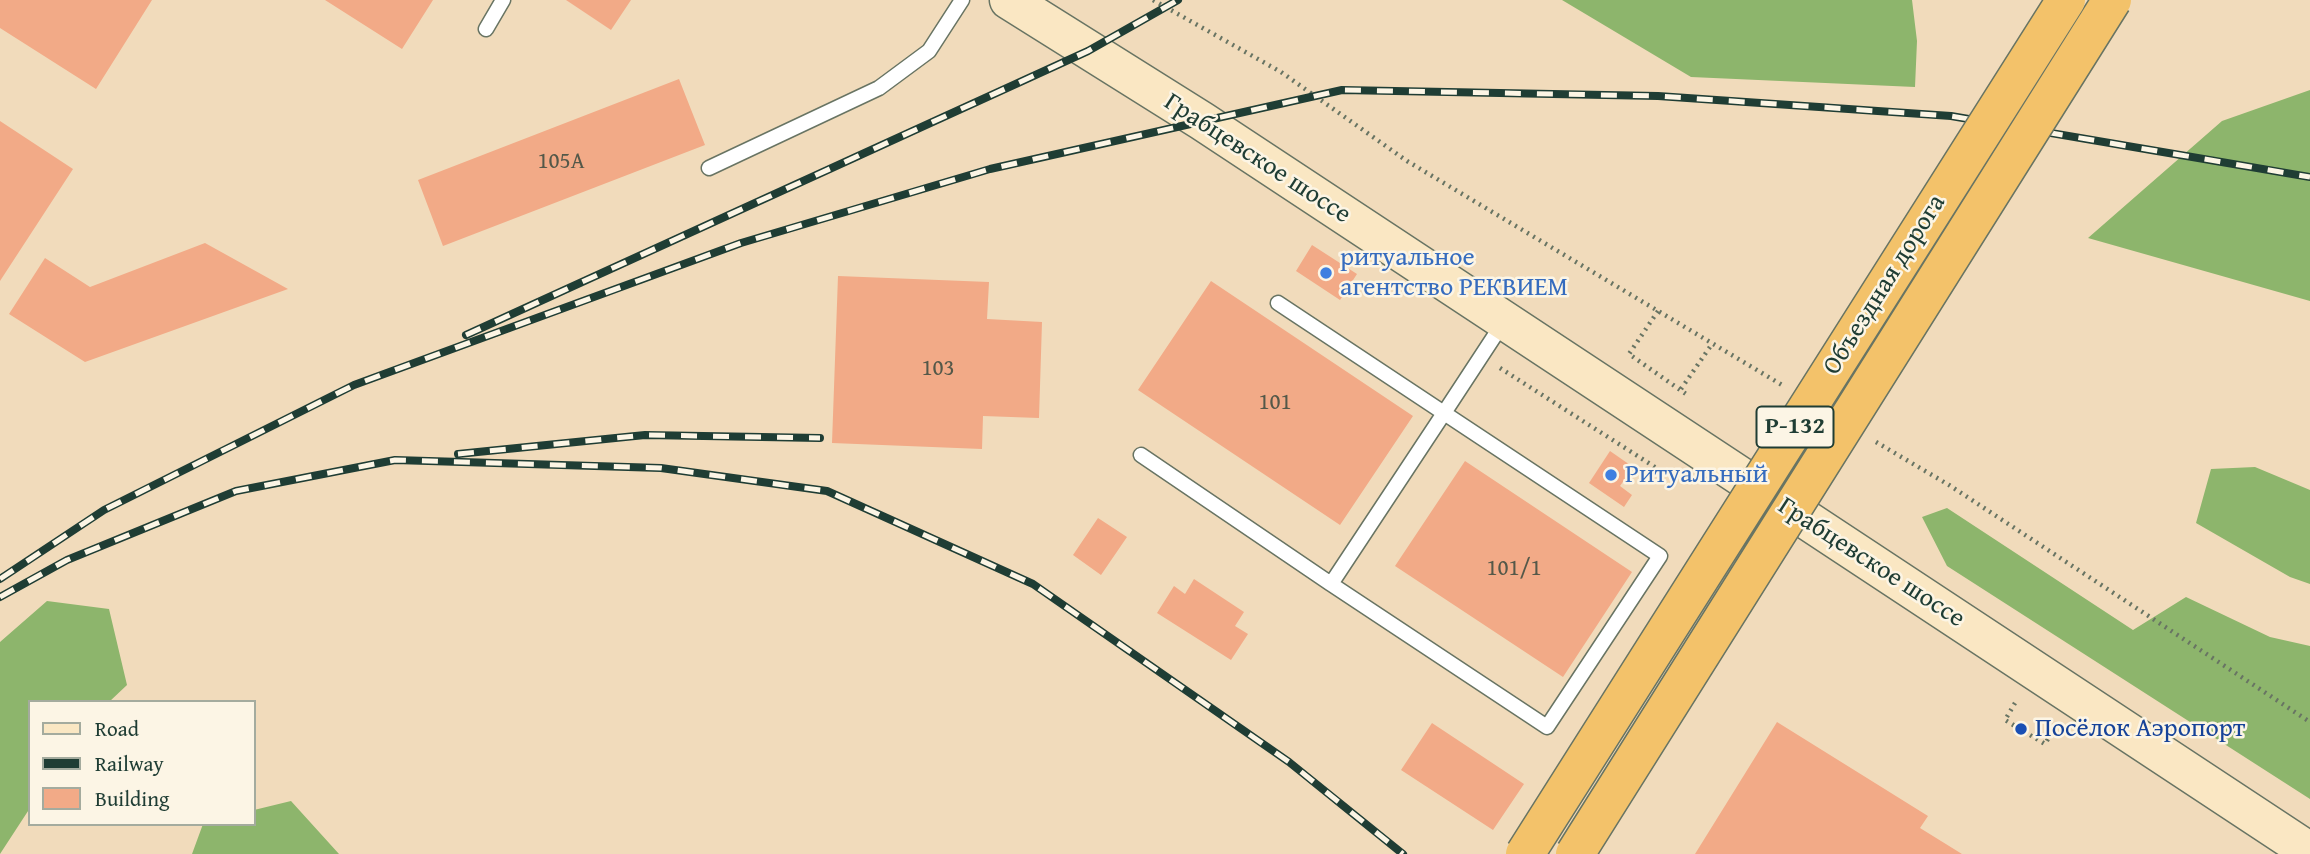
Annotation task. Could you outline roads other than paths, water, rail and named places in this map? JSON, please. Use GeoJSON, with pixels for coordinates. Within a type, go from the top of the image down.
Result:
{"type":"FeatureCollection","features":[{"type":"Feature","properties":{"kind":"highway","name":"Объездная дорога"},"geometry":{"type":"LineString","coordinates":[[1525,854],[2066,0]]}},
{"type":"Feature","properties":{"kind":"highway","name":"Объездная дорога"},"geometry":{"type":"LineString","coordinates":[[1575,854],[2112,0]]}},
{"type":"Feature","properties":{"kind":"main road","name":"Грабцевское шоссе"},"geometry":{"type":"LineString","coordinates":[[1009,0],[1202,121],[2310,852]]}},
{"type":"Feature","properties":{"kind":"lane"},"geometry":{"type":"LineString","coordinates":[[486,29],[503,0]]}},
{"type":"Feature","properties":{"kind":"lane"},"geometry":{"type":"LineString","coordinates":[[709,168],[879,88],[929,51],[962,0]]}},
{"type":"Feature","properties":{"kind":"lane"},"geometry":{"type":"LineString","coordinates":[[1141,455],[1547,727],[1660,556],[1278,303]]}},
{"type":"Feature","properties":{"kind":"lane"},"geometry":{"type":"LineString","coordinates":[[1331,584],[1504,321]]}},
{"type":"Feature","properties":{"kind":"railway"},"geometry":{"type":"LineString","coordinates":[[466,335],[1088,51],[1178,0]]}},
{"type":"Feature","properties":{"kind":"railway"},"geometry":{"type":"LineString","coordinates":[[0,579],[104,510],[354,385],[741,243],[990,169],[1342,90],[1658,96],[1951,116],[2310,177]]}},
{"type":"Feature","properties":{"kind":"railway"},"geometry":{"type":"LineString","coordinates":[[458,454],[645,435],[820,438]]}},
{"type":"Feature","properties":{"kind":"railway"},"geometry":{"type":"LineString","coordinates":[[0,597],[67,560],[236,491],[395,460],[661,468],[827,491],[1033,584],[1289,762],[1403,854]]}},
{"type":"Feature","properties":{"kind":"place","name":"ритуальное агентство РЕКВИЕМ"},"geometry":{"type":"Point","coordinates":[1326,273]}},
{"type":"Feature","properties":{"kind":"place","name":"Ритуальный"},"geometry":{"type":"Point","coordinates":[1611,475]}},
{"type":"Feature","properties":{"kind":"place","name":"Посёлок Аэропорт"},"geometry":{"type":"Point","coordinates":[2021,729]}}]}
